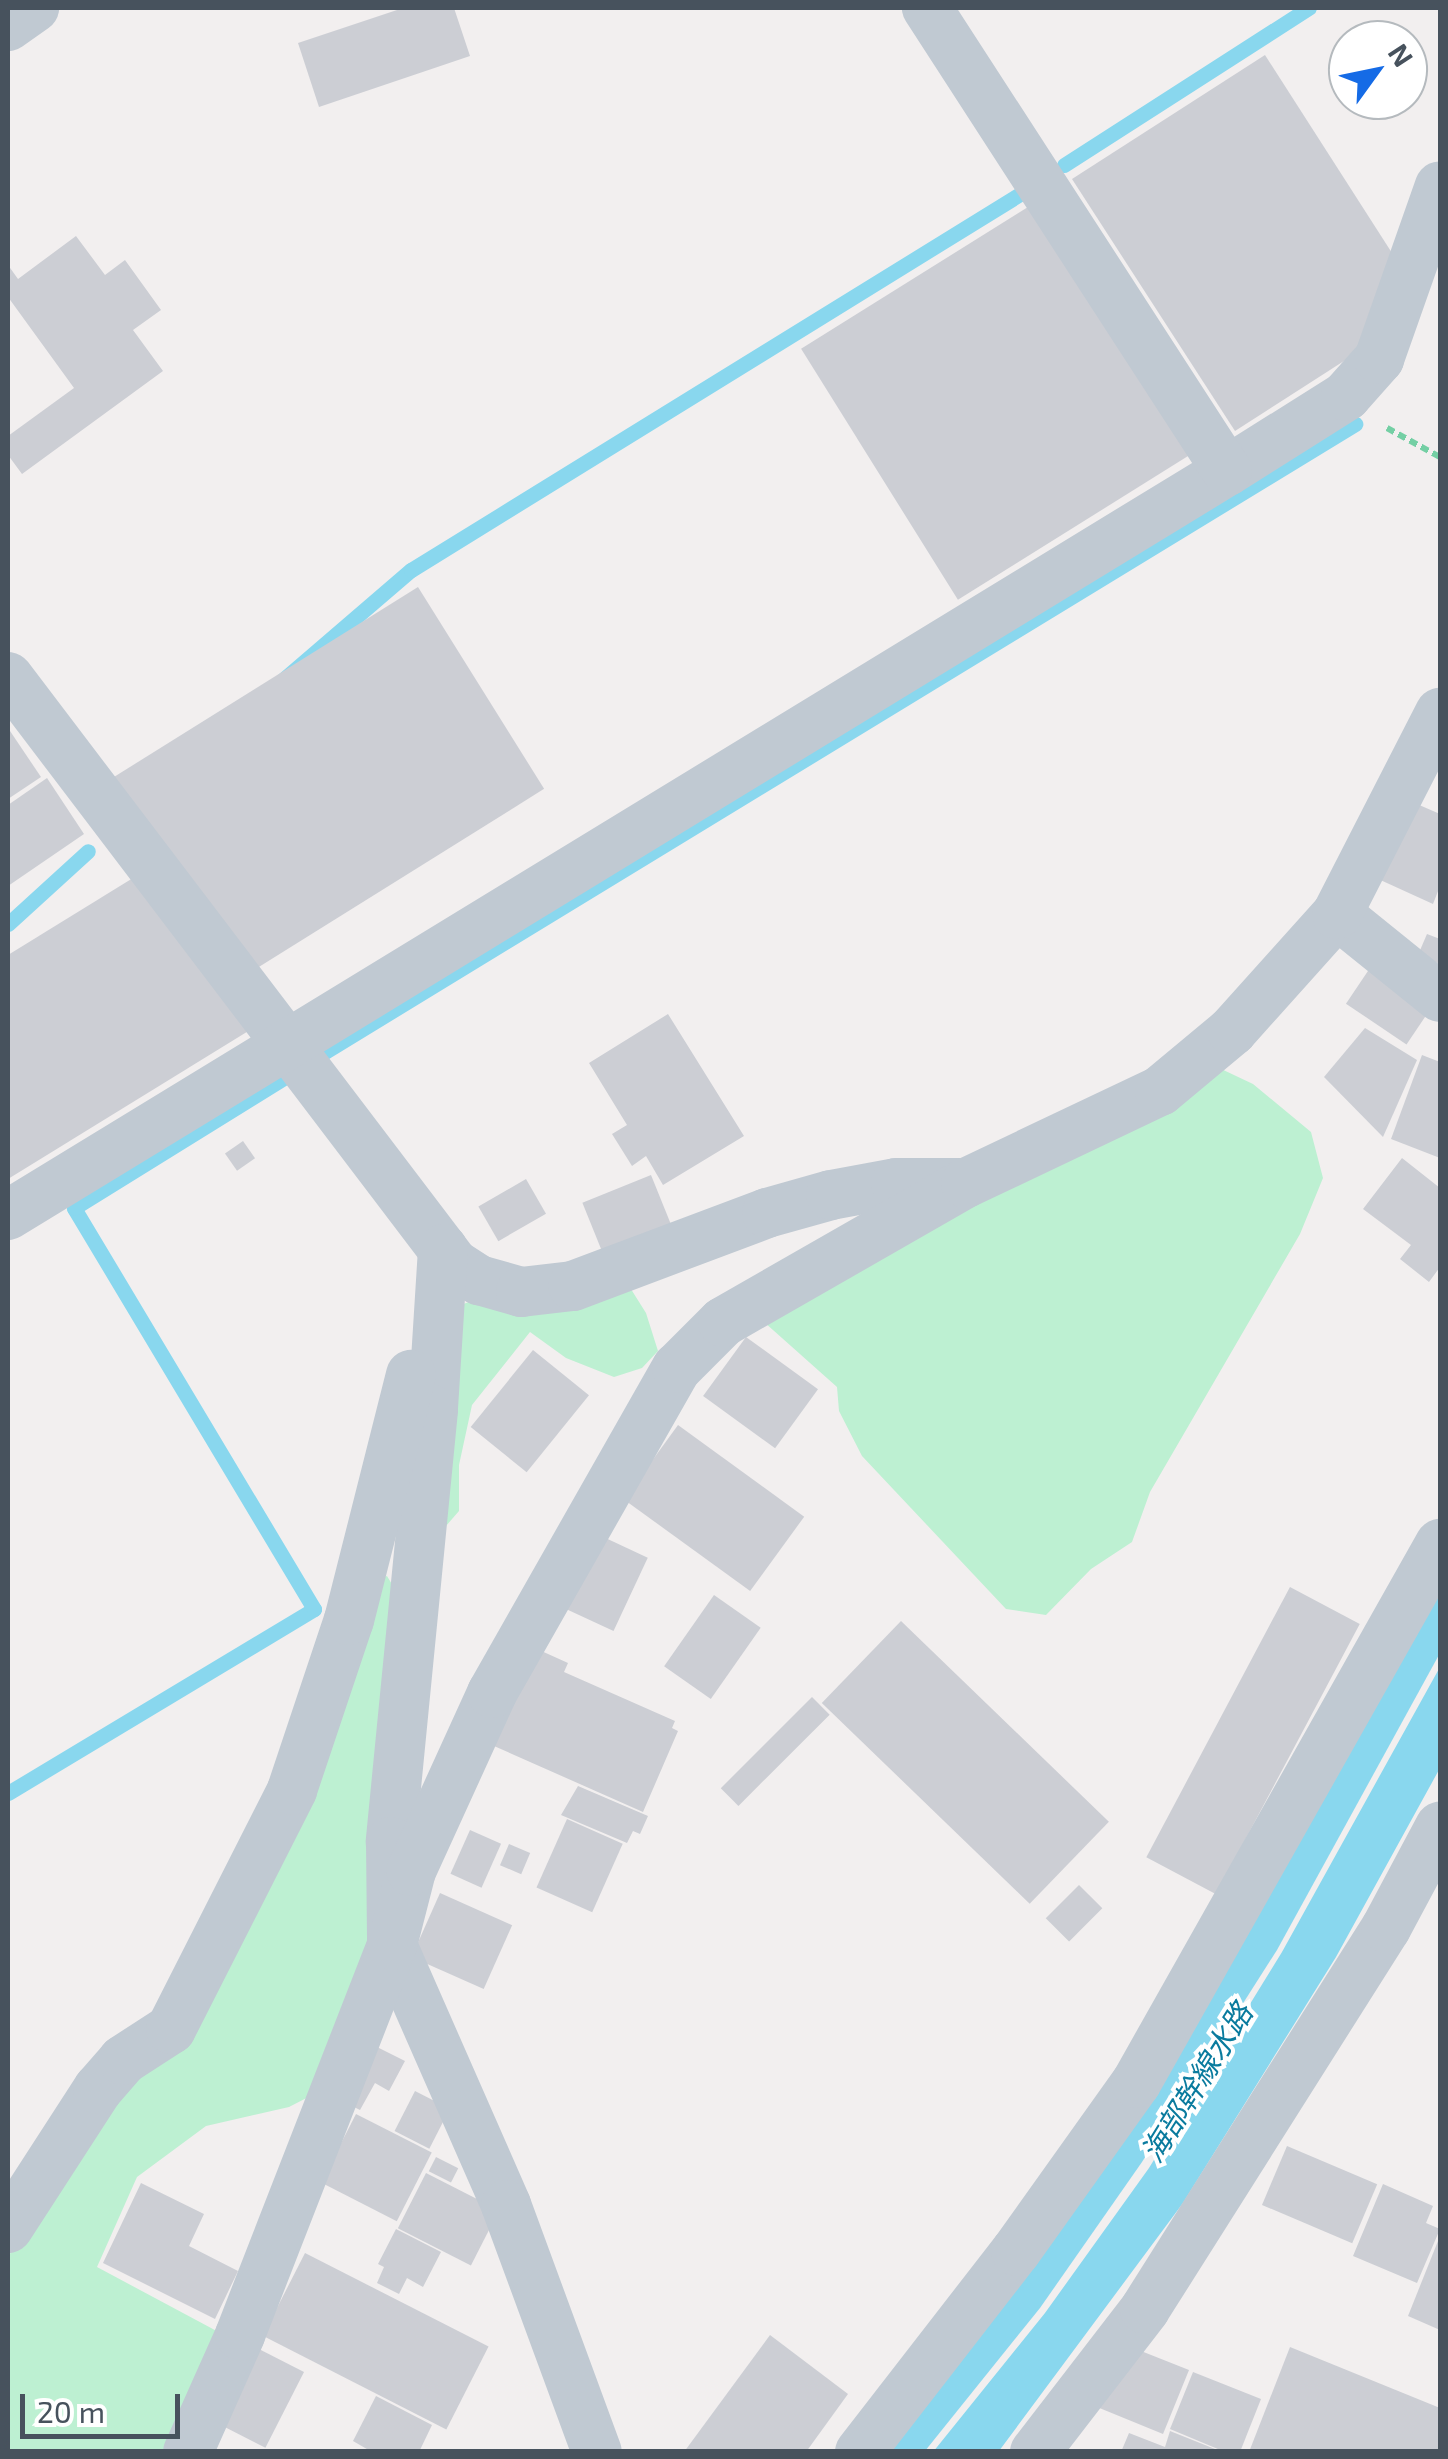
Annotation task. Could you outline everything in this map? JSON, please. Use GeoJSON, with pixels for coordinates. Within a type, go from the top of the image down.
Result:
{"type":"FeatureCollection","features":[{"type":"Feature","properties":{"kind":"street"},"geometry":{"type":"LineString","coordinates":[[8,26],[34,8]]}},
{"type":"Feature","properties":{"kind":"street"},"geometry":{"type":"LineString","coordinates":[[927,8],[1228,471]]}},
{"type":"Feature","properties":{"kind":"street"},"geometry":{"type":"LineString","coordinates":[[8,1215],[1346,396],[1378,359],[1440,186]]}},
{"type":"Feature","properties":{"kind":"street"},"geometry":{"type":"LineString","coordinates":[[8,676],[454,1264],[479,1280],[521,1292],[574,1286],[767,1213],[831,1195],[896,1183],[966,1183]]}},
{"type":"Feature","properties":{"kind":"street"},"geometry":{"type":"LineString","coordinates":[[188,2452],[240,2334],[392,1945],[411,1871],[492,1693],[677,1368],[723,1322],[966,1183],[1160,1091],[1232,1031],[1337,914],[1440,713]]}},
{"type":"Feature","properties":{"kind":"street"},"geometry":{"type":"LineString","coordinates":[[1337,914],[1440,997]]}},
{"type":"Feature","properties":{"kind":"street"},"geometry":{"type":"LineString","coordinates":[[443,1249],[433,1410],[391,1842],[392,1945],[506,2205],[597,2452]]}},
{"type":"Feature","properties":{"kind":"street"},"geometry":{"type":"LineString","coordinates":[[8,2228],[98,2089],[124,2060],[172,2029],[292,1790],[350,1620],[443,1249]]}},
{"type":"Feature","properties":{"kind":"street"},"geometry":{"type":"LineString","coordinates":[[860,2452],[1016,2251],[1136,2083],[1440,1544]]}},
{"type":"Feature","properties":{"kind":"street"},"geometry":{"type":"LineString","coordinates":[[1035,2452],[1145,2308],[1386,1928],[1440,1827]]}},
{"type":"Feature","properties":{"kind":"green space"},"geometry":{"type":"Polygon","coordinates":[[[1217,1067],[1253,1084],[1311,1132],[1323,1178],[1300,1234],[1150,1492],[1132,1542],[1091,1569],[1046,1615],[1006,1609],[862,1456],[839,1411],[837,1387],[764,1322],[1217,1067]]]}},
{"type":"Feature","properties":{"kind":"green space"},"geometry":{"type":"Polygon","coordinates":[[[624,1278],[646,1313],[658,1351],[642,1368],[614,1377],[566,1358],[530,1332],[472,1405],[459,1465],[459,1511],[439,1534],[461,1305],[484,1296],[624,1278]]]}},
{"type":"Feature","properties":{"kind":"green space"},"geometry":{"type":"Polygon","coordinates":[[[387,1576],[396,1591],[372,1953],[324,2089],[289,2107],[206,2126],[137,2177],[97,2267],[226,2336],[171,2451],[8,2451],[8,2257],[96,2114],[132,2074],[374,1581],[387,1576]]]}},
{"type":"Feature","properties":{"kind":"water"},"geometry":{"type":"Polygon","coordinates":[[[1440,1580],[1440,1653],[1277,1950],[1142,2162],[1040,2308],[925,2451],[881,2452],[1440,1580]]]}},
{"type":"Feature","properties":{"kind":"water"},"geometry":{"type":"Polygon","coordinates":[[[1440,1667],[1440,1768],[1336,1957],[1183,2203],[999,2451],[933,2452],[1045,2313],[1149,2168],[1282,1952],[1440,1667]]]}},
{"type":"Feature","properties":{"kind":"building"},"geometry":{"type":"Polygon","coordinates":[[[403,8],[454,8],[470,56],[319,107],[298,43],[403,8]]]}},
{"type":"Feature","properties":{"kind":"building"},"geometry":{"type":"Polygon","coordinates":[[[1265,55],[1392,253],[1358,352],[1235,431],[1072,179],[1265,55]]]}},
{"type":"Feature","properties":{"kind":"building"},"geometry":{"type":"Polygon","coordinates":[[[1036,202],[1193,453],[958,600],[801,349],[1036,202]]]}},
{"type":"Feature","properties":{"kind":"building"},"geometry":{"type":"Polygon","coordinates":[[[76,236],[105,275],[125,260],[161,310],[133,330],[163,371],[22,474],[8,455],[8,436],[74,388],[8,297],[8,265],[18,279],[76,236]]]}},
{"type":"Feature","properties":{"kind":"building"},"geometry":{"type":"Polygon","coordinates":[[[418,587],[544,789],[232,984],[106,782],[418,587]]]}},
{"type":"Feature","properties":{"kind":"building"},"geometry":{"type":"Polygon","coordinates":[[[8,728],[41,777],[8,799],[8,728]]]}},
{"type":"Feature","properties":{"kind":"building"},"geometry":{"type":"Polygon","coordinates":[[[47,778],[84,834],[8,886],[8,805],[47,778]]]}},
{"type":"Feature","properties":{"kind":"building"},"geometry":{"type":"Polygon","coordinates":[[[1410,801],[1440,814],[1440,886],[1433,904],[1376,878],[1410,801]]]}},
{"type":"Feature","properties":{"kind":"building"},"geometry":{"type":"Polygon","coordinates":[[[133,878],[250,1030],[8,1179],[8,955],[133,878]]]}},
{"type":"Feature","properties":{"kind":"building"},"geometry":{"type":"Polygon","coordinates":[[[1427,934],[1440,939],[1440,964],[1418,955],[1427,934]]]}},
{"type":"Feature","properties":{"kind":"building"},"geometry":{"type":"Polygon","coordinates":[[[1370,968],[1431,1009],[1406,1044],[1346,1004],[1370,968]]]}},
{"type":"Feature","properties":{"kind":"building"},"geometry":{"type":"Polygon","coordinates":[[[668,1014],[744,1136],[663,1185],[646,1156],[632,1166],[612,1134],[627,1125],[589,1063],[668,1014]]]}},
{"type":"Feature","properties":{"kind":"building"},"geometry":{"type":"Polygon","coordinates":[[[1365,1028],[1417,1060],[1383,1137],[1324,1077],[1365,1028]]]}},
{"type":"Feature","properties":{"kind":"building"},"geometry":{"type":"Polygon","coordinates":[[[1422,1055],[1440,1062],[1440,1158],[1391,1139],[1422,1055]]]}},
{"type":"Feature","properties":{"kind":"building"},"geometry":{"type":"Polygon","coordinates":[[[243,1141],[255,1158],[237,1171],[225,1154],[243,1141]]]}},
{"type":"Feature","properties":{"kind":"building"},"geometry":{"type":"Polygon","coordinates":[[[1402,1158],[1440,1188],[1440,1267],[1429,1282],[1400,1259],[1411,1245],[1363,1209],[1402,1158]]]}},
{"type":"Feature","properties":{"kind":"building"},"geometry":{"type":"Polygon","coordinates":[[[651,1175],[673,1229],[604,1256],[582,1203],[651,1175]]]}},
{"type":"Feature","properties":{"kind":"building"},"geometry":{"type":"Polygon","coordinates":[[[526,1179],[546,1214],[498,1241],[478,1206],[526,1179]]]}},
{"type":"Feature","properties":{"kind":"building"},"geometry":{"type":"Polygon","coordinates":[[[746,1337],[818,1389],[775,1448],[703,1396],[746,1337]]]}},
{"type":"Feature","properties":{"kind":"building"},"geometry":{"type":"Polygon","coordinates":[[[533,1350],[589,1395],[527,1472],[471,1427],[533,1350]]]}},
{"type":"Feature","properties":{"kind":"building"},"geometry":{"type":"Polygon","coordinates":[[[678,1425],[804,1517],[750,1591],[624,1499],[678,1425]]]}},
{"type":"Feature","properties":{"kind":"building"},"geometry":{"type":"Polygon","coordinates":[[[597,1534],[648,1558],[614,1631],[563,1607],[597,1534]]]}},
{"type":"Feature","properties":{"kind":"building"},"geometry":{"type":"Polygon","coordinates":[[[1290,1587],[1360,1624],[1216,1894],[1146,1857],[1290,1587]]]}},
{"type":"Feature","properties":{"kind":"building"},"geometry":{"type":"Polygon","coordinates":[[[714,1595],[761,1628],[711,1699],[664,1666],[714,1595]]]}},
{"type":"Feature","properties":{"kind":"building"},"geometry":{"type":"Polygon","coordinates":[[[901,1621],[1109,1822],[1030,1904],[822,1703],[901,1621]]]}},
{"type":"Feature","properties":{"kind":"building"},"geometry":{"type":"Polygon","coordinates":[[[537,1649],[568,1663],[564,1672],[675,1721],[672,1728],[678,1731],[643,1812],[494,1746],[537,1649]]]}},
{"type":"Feature","properties":{"kind":"building"},"geometry":{"type":"Polygon","coordinates":[[[812,1697],[830,1715],[738,1806],[721,1788],[812,1697]]]}},
{"type":"Feature","properties":{"kind":"building"},"geometry":{"type":"Polygon","coordinates":[[[578,1786],[648,1816],[640,1834],[633,1831],[627,1843],[561,1815],[578,1786]]]}},
{"type":"Feature","properties":{"kind":"building"},"geometry":{"type":"Polygon","coordinates":[[[567,1819],[623,1844],[592,1912],[536,1888],[567,1819]]]}},
{"type":"Feature","properties":{"kind":"building"},"geometry":{"type":"Polygon","coordinates":[[[470,1830],[501,1844],[482,1888],[450,1874],[470,1830]]]}},
{"type":"Feature","properties":{"kind":"building"},"geometry":{"type":"Polygon","coordinates":[[[509,1844],[530,1853],[521,1874],[500,1865],[509,1844]]]}},
{"type":"Feature","properties":{"kind":"building"},"geometry":{"type":"Polygon","coordinates":[[[1079,1885],[1102,1908],[1069,1942],[1046,1918],[1079,1885]]]}},
{"type":"Feature","properties":{"kind":"building"},"geometry":{"type":"Polygon","coordinates":[[[440,1893],[512,1925],[484,1989],[412,1957],[440,1893]]]}},
{"type":"Feature","properties":{"kind":"building"},"geometry":{"type":"Polygon","coordinates":[[[375,2046],[405,2061],[389,2091],[375,2083],[360,2110],[346,2103],[375,2046]]]}},
{"type":"Feature","properties":{"kind":"building"},"geometry":{"type":"Polygon","coordinates":[[[415,2091],[450,2109],[429,2149],[395,2131],[415,2091]]]}},
{"type":"Feature","properties":{"kind":"building"},"geometry":{"type":"Polygon","coordinates":[[[356,2114],[432,2153],[397,2221],[321,2183],[356,2114]]]}},
{"type":"Feature","properties":{"kind":"building"},"geometry":{"type":"Polygon","coordinates":[[[1287,2146],[1377,2184],[1352,2243],[1262,2205],[1287,2146]]]}},
{"type":"Feature","properties":{"kind":"building"},"geometry":{"type":"Polygon","coordinates":[[[436,2157],[458,2168],[451,2183],[429,2171],[436,2157]]]}},
{"type":"Feature","properties":{"kind":"building"},"geometry":{"type":"Polygon","coordinates":[[[426,2173],[499,2210],[471,2265],[398,2228],[426,2173]]]}},
{"type":"Feature","properties":{"kind":"building"},"geometry":{"type":"Polygon","coordinates":[[[141,2183],[204,2214],[189,2246],[238,2271],[215,2319],[103,2263],[141,2183]]]}},
{"type":"Feature","properties":{"kind":"building"},"geometry":{"type":"Polygon","coordinates":[[[1383,2184],[1433,2206],[1426,2223],[1440,2229],[1417,2283],[1353,2256],[1383,2184]]]}},
{"type":"Feature","properties":{"kind":"building"},"geometry":{"type":"Polygon","coordinates":[[[396,2229],[441,2252],[423,2287],[407,2278],[399,2294],[377,2283],[384,2267],[378,2264],[396,2229]]]}},
{"type":"Feature","properties":{"kind":"building"},"geometry":{"type":"Polygon","coordinates":[[[1440,2236],[1440,2330],[1408,2316],[1440,2236]]]}},
{"type":"Feature","properties":{"kind":"building"},"geometry":{"type":"Polygon","coordinates":[[[305,2253],[489,2347],[446,2429],[263,2336],[305,2253]]]}},
{"type":"Feature","properties":{"kind":"building"},"geometry":{"type":"Polygon","coordinates":[[[770,2335],[848,2394],[806,2452],[684,2452],[770,2335]]]}},
{"type":"Feature","properties":{"kind":"building"},"geometry":{"type":"Polygon","coordinates":[[[255,2347],[304,2372],[265,2448],[216,2423],[255,2347]]]}},
{"type":"Feature","properties":{"kind":"building"},"geometry":{"type":"Polygon","coordinates":[[[1290,2347],[1440,2408],[1440,2452],[1249,2452],[1290,2347]]]}},
{"type":"Feature","properties":{"kind":"building"},"geometry":{"type":"Polygon","coordinates":[[[1136,2349],[1189,2370],[1163,2434],[1097,2407],[1136,2349]]]}},
{"type":"Feature","properties":{"kind":"building"},"geometry":{"type":"Polygon","coordinates":[[[1193,2372],[1261,2399],[1240,2452],[1225,2452],[1170,2429],[1193,2372]]]}},
{"type":"Feature","properties":{"kind":"building"},"geometry":{"type":"Polygon","coordinates":[[[376,2396],[432,2425],[419,2452],[372,2452],[353,2441],[376,2396]]]}},
{"type":"Feature","properties":{"kind":"building"},"geometry":{"type":"Polygon","coordinates":[[[1170,2431],[1220,2452],[1121,2452],[1129,2433],[1165,2447],[1170,2431]]]}},
{"type":"Feature","properties":{"kind":"waterway"},"geometry":{"type":"LineString","coordinates":[[1064,165],[1309,8]]}},
{"type":"Feature","properties":{"kind":"waterway"},"geometry":{"type":"LineString","coordinates":[[134,808],[411,570],[1025,191]]}},
{"type":"Feature","properties":{"kind":"waterway"},"geometry":{"type":"LineString","coordinates":[[323,1053],[1355,424]]}},
{"type":"Feature","properties":{"kind":"waterway"},"geometry":{"type":"LineString","coordinates":[[8,924],[88,851]]}},
{"type":"Feature","properties":{"kind":"waterway"},"geometry":{"type":"LineString","coordinates":[[8,1793],[314,1609],[74,1208],[282,1079]]}},
{"type":"Feature","properties":{"kind":"water label","name":"海部幹線水路"},"geometry":{"type":"Point","coordinates":[1196,2082]}}]}
